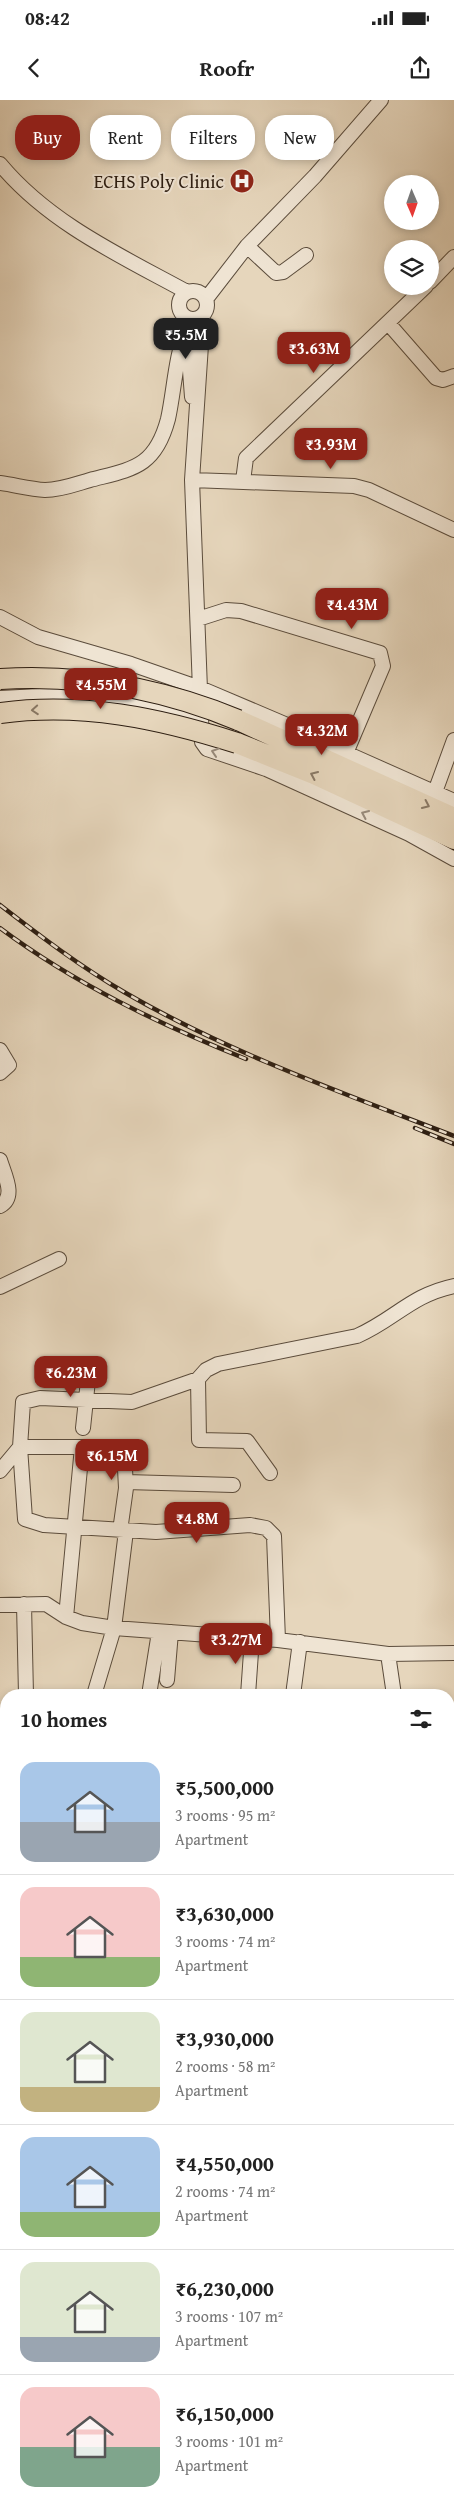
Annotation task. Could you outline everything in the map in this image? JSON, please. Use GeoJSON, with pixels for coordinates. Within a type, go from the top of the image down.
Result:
{"type":"FeatureCollection","features":[{"type":"Feature","properties":{"kind":"highway"},"geometry":{"type":"LineString","coordinates":[[0,679],[55,678],[124,685],[184,699],[238,720],[454,818]]}},
{"type":"Feature","properties":{"kind":"highway"},"geometry":{"type":"LineString","coordinates":[[0,713],[58,709],[111,712],[182,727],[237,743],[314,774],[454,839]]}},
{"type":"Feature","properties":{"kind":"street"},"geometry":{"type":"LineString","coordinates":[[381,100],[316,176],[247,246],[206,299],[203,315],[199,393],[195,409],[192,480],[202,742],[207,749],[275,773],[409,834],[454,859]]}},
{"type":"Feature","properties":{"kind":"street"},"geometry":{"type":"LineString","coordinates":[[0,164],[36,199],[98,244],[186,292],[200,292],[206,299]]}},
{"type":"Feature","properties":{"kind":"street"},"geometry":{"type":"LineString","coordinates":[[247,246],[276,273],[283,272],[306,255]]}},
{"type":"Feature","properties":{"kind":"street"},"geometry":{"type":"LineString","coordinates":[[439,273],[454,257]]}},
{"type":"Feature","properties":{"kind":"street"},"geometry":{"type":"LineString","coordinates":[[186,292],[179,302],[180,311],[186,323],[191,391],[195,409]]}},
{"type":"Feature","properties":{"kind":"street"},"geometry":{"type":"LineString","coordinates":[[243,481],[246,458],[417,295]]}},
{"type":"Feature","properties":{"kind":"street"},"geometry":{"type":"LineString","coordinates":[[0,482],[46,490],[61,488],[134,469],[147,458],[156,445],[167,421],[175,386],[180,342],[186,323],[203,315]]}},
{"type":"Feature","properties":{"kind":"street"},"geometry":{"type":"LineString","coordinates":[[388,323],[436,378],[443,380],[454,376]]}},
{"type":"Feature","properties":{"kind":"street"},"geometry":{"type":"LineString","coordinates":[[192,480],[354,486],[369,490],[454,530]]}},
{"type":"Feature","properties":{"kind":"street"},"geometry":{"type":"LineString","coordinates":[[198,619],[226,610],[241,611],[380,653],[383,666],[346,753]]}},
{"type":"Feature","properties":{"kind":"street"},"geometry":{"type":"LineString","coordinates":[[0,617],[38,637],[131,664],[200,688],[327,742],[346,753],[454,801]]}},
{"type":"Feature","properties":{"kind":"street"},"geometry":{"type":"LineString","coordinates":[[0,698],[60,695],[110,696],[201,716]]}},
{"type":"Feature","properties":{"kind":"street"},"geometry":{"type":"LineString","coordinates":[[435,792],[454,740]]}},
{"type":"Feature","properties":{"kind":"street"},"geometry":{"type":"LineString","coordinates":[[0,1050],[9,1065],[0,1073]]}},
{"type":"Feature","properties":{"kind":"street"},"geometry":{"type":"LineString","coordinates":[[0,1160],[9,1196],[5,1203],[0,1206]]}},
{"type":"Feature","properties":{"kind":"street"},"geometry":{"type":"LineString","coordinates":[[0,1287],[59,1259]]}},
{"type":"Feature","properties":{"kind":"street"},"geometry":{"type":"LineString","coordinates":[[278,1640],[275,1548],[274,1536],[270,1531],[250,1525],[156,1532],[123,1531],[44,1525],[25,1519],[20,1446],[23,1402],[40,1398],[139,1401],[198,1379],[206,1370],[218,1364],[357,1336],[378,1325],[414,1300],[434,1291],[454,1286]]}},
{"type":"Feature","properties":{"kind":"street"},"geometry":{"type":"LineString","coordinates":[[83,1428],[89,1371]]}},
{"type":"Feature","properties":{"kind":"street"},"geometry":{"type":"LineString","coordinates":[[198,1379],[199,1440],[247,1441],[270,1473]]}},
{"type":"Feature","properties":{"kind":"street"},"geometry":{"type":"LineString","coordinates":[[20,1446],[123,1448],[126,1482],[114,1628],[96,1689]]}},
{"type":"Feature","properties":{"kind":"street"},"geometry":{"type":"LineString","coordinates":[[0,1471],[20,1446]]}},
{"type":"Feature","properties":{"kind":"street"},"geometry":{"type":"LineString","coordinates":[[66,1617],[82,1447]]}},
{"type":"Feature","properties":{"kind":"street"},"geometry":{"type":"LineString","coordinates":[[126,1482],[233,1485]]}},
{"type":"Feature","properties":{"kind":"street"},"geometry":{"type":"LineString","coordinates":[[24,1604],[26,1689]]}},
{"type":"Feature","properties":{"kind":"street"},"geometry":{"type":"LineString","coordinates":[[0,1605],[46,1604],[66,1617],[82,1623],[114,1628],[300,1642],[388,1654],[454,1653]]}},
{"type":"Feature","properties":{"kind":"street"},"geometry":{"type":"LineString","coordinates":[[165,1632],[167,1680]]}},
{"type":"Feature","properties":{"kind":"street"},"geometry":{"type":"LineString","coordinates":[[151,1689],[165,1632]]}},
{"type":"Feature","properties":{"kind":"street"},"geometry":{"type":"LineString","coordinates":[[248,1689],[252,1638]]}},
{"type":"Feature","properties":{"kind":"street"},"geometry":{"type":"LineString","coordinates":[[294,1689],[300,1642]]}},
{"type":"Feature","properties":{"kind":"street"},"geometry":{"type":"LineString","coordinates":[[388,1654],[393,1689]]}},
{"type":"Feature","properties":{"kind":"railway"},"geometry":{"type":"LineString","coordinates":[[0,905],[45,940],[92,972],[163,1013],[286,1070],[454,1136]]}},
{"type":"Feature","properties":{"kind":"railway"},"geometry":{"type":"LineString","coordinates":[[0,928],[88,985],[181,1032],[246,1059]]}},
{"type":"Feature","properties":{"kind":"railway"},"geometry":{"type":"LineString","coordinates":[[415,1128],[454,1144]]}},
{"type":"Feature","properties":{"kind":"place","name":"ECHS Poly Clinic"},"geometry":{"type":"Point","coordinates":[242,181]}}]}
